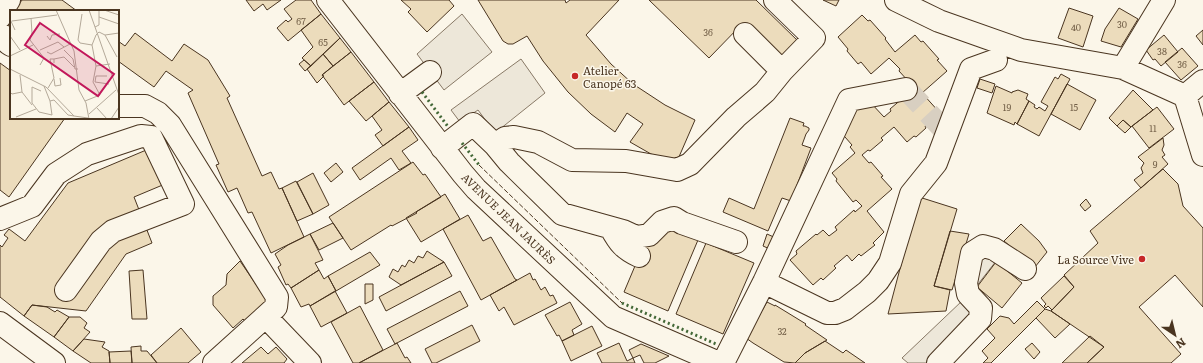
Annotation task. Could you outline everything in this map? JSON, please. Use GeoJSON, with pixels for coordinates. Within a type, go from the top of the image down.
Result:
{"type":"FeatureCollection","features":[{"type":"Feature","properties":{"kind":"street"},"geometry":{"type":"LineString","coordinates":[[0,17],[0,14],[9,0]]}},
{"type":"Feature","properties":{"kind":"street","name":"AVENUE JEAN JAURÈS"},"geometry":{"type":"LineString","coordinates":[[328,0],[442,148],[476,189],[613,317],[719,363]]}},
{"type":"Feature","properties":{"kind":"street"},"geometry":{"type":"LineString","coordinates":[[496,145],[505,138],[514,137],[538,142],[572,160],[626,161],[677,170],[690,164],[736,117],[765,92],[782,71],[814,38],[775,0]]}},
{"type":"Feature","properties":{"kind":"street"},"geometry":{"type":"LineString","coordinates":[[896,0],[939,21],[1021,50],[1123,68],[1185,96],[1203,156]]}},
{"type":"Feature","properties":{"kind":"street"},"geometry":{"type":"LineString","coordinates":[[1123,68],[1164,0]]}},
{"type":"Feature","properties":{"kind":"street"},"geometry":{"type":"LineString","coordinates":[[0,33],[10,44]]}},
{"type":"Feature","properties":{"kind":"street"},"geometry":{"type":"LineString","coordinates":[[745,34],[782,71]]}},
{"type":"Feature","properties":{"kind":"street"},"geometry":{"type":"LineString","coordinates":[[764,282],[827,312],[835,313],[845,309],[867,292],[878,281],[890,263],[911,194],[936,163],[971,69],[996,60]]}},
{"type":"Feature","properties":{"kind":"street"},"geometry":{"type":"LineString","coordinates":[[400,94],[430,72]]}},
{"type":"Feature","properties":{"kind":"street"},"geometry":{"type":"LineString","coordinates":[[1185,96],[1203,81]]}},
{"type":"Feature","properties":{"kind":"street"},"geometry":{"type":"LineString","coordinates":[[723,363],[764,282],[849,100],[906,88]]}},
{"type":"Feature","properties":{"kind":"street"},"geometry":{"type":"LineString","coordinates":[[119,106],[145,106],[158,113],[170,125],[277,297],[276,307],[214,363]]}},
{"type":"Feature","properties":{"kind":"street"},"geometry":{"type":"LineString","coordinates":[[442,148],[473,124],[496,145],[509,162],[562,214],[623,231],[636,237],[649,235],[662,222],[674,218],[682,223],[736,242]]}},
{"type":"Feature","properties":{"kind":"street"},"geometry":{"type":"LineString","coordinates":[[0,218],[32,206],[56,174],[87,154],[141,136],[151,136],[183,204],[112,231],[101,241],[66,290]]}},
{"type":"Feature","properties":{"kind":"street"},"geometry":{"type":"LineString","coordinates":[[610,227],[620,243],[630,252],[640,256]]}},
{"type":"Feature","properties":{"kind":"street"},"geometry":{"type":"LineString","coordinates":[[938,363],[980,319],[981,308],[968,294],[966,283],[972,253],[983,246],[994,249],[1026,269]]}},
{"type":"Feature","properties":{"kind":"street"},"geometry":{"type":"LineString","coordinates":[[266,317],[310,363]]}},
{"type":"Feature","properties":{"kind":"street"},"geometry":{"type":"LineString","coordinates":[[0,323],[54,363]]}},
{"type":"Feature","properties":{"kind":"shaded area"},"geometry":{"type":"Polygon","coordinates":[[[462,14],[492,52],[444,90],[417,54],[462,14]]]}},
{"type":"Feature","properties":{"kind":"shaded area"},"geometry":{"type":"Polygon","coordinates":[[[521,59],[545,93],[495,133],[478,110],[460,122],[451,110],[521,59]]]}},
{"type":"Feature","properties":{"kind":"shaded area"},"geometry":{"type":"Polygon","coordinates":[[[973,239],[1000,256],[975,288],[989,318],[946,363],[908,363],[902,358],[963,300],[961,278],[973,239]]]}},
{"type":"Feature","properties":{"kind":"building"},"geometry":{"type":"Polygon","coordinates":[[[22,0],[62,0],[76,10],[15,10],[22,0]]]}},
{"type":"Feature","properties":{"kind":"building"},"geometry":{"type":"Polygon","coordinates":[[[246,0],[281,0],[267,10],[263,4],[254,11],[246,0]]]}},
{"type":"Feature","properties":{"kind":"building"},"geometry":{"type":"Polygon","coordinates":[[[296,0],[311,0],[321,14],[288,41],[277,28],[286,20],[288,22],[292,19],[284,9],[296,0]]]}},
{"type":"Feature","properties":{"kind":"building"},"geometry":{"type":"Polygon","coordinates":[[[401,0],[449,0],[454,6],[427,32],[408,12],[411,9],[401,0]]]}},
{"type":"Feature","properties":{"kind":"building"},"geometry":{"type":"Polygon","coordinates":[[[478,0],[565,0],[566,3],[570,0],[619,0],[586,35],[611,64],[633,84],[665,105],[695,120],[675,166],[630,142],[643,124],[627,113],[615,132],[591,114],[568,92],[543,61],[527,36],[513,44],[508,44],[503,41],[478,0]]]}},
{"type":"Feature","properties":{"kind":"building"},"geometry":{"type":"Polygon","coordinates":[[[649,0],[756,0],[799,42],[782,60],[743,23],[709,58],[649,0]]]}},
{"type":"Feature","properties":{"kind":"building"},"geometry":{"type":"Polygon","coordinates":[[[823,0],[839,0],[836,6],[823,0]]]}},
{"type":"Feature","properties":{"kind":"building"},"geometry":{"type":"Polygon","coordinates":[[[1069,8],[1093,16],[1083,47],[1058,38],[1069,8]]]}},
{"type":"Feature","properties":{"kind":"building"},"geometry":{"type":"Polygon","coordinates":[[[1119,8],[1138,19],[1121,47],[1101,41],[1105,29],[1119,8]]]}},
{"type":"Feature","properties":{"kind":"building"},"geometry":{"type":"Polygon","coordinates":[[[321,14],[340,38],[311,66],[302,58],[313,47],[301,30],[321,14]]]}},
{"type":"Feature","properties":{"kind":"building"},"geometry":{"type":"Polygon","coordinates":[[[862,15],[868,21],[870,20],[886,38],[885,39],[895,52],[915,35],[921,42],[923,41],[939,59],[937,60],[947,71],[922,93],[940,113],[925,126],[926,128],[916,137],[914,136],[907,142],[894,127],[881,138],[883,140],[870,151],[868,150],[862,155],[869,163],[871,162],[883,176],[881,177],[892,189],[867,211],[884,232],[873,243],[875,245],[861,256],[859,254],[852,261],[847,255],[834,266],[836,268],[823,280],[821,278],[813,285],[790,260],[797,254],[796,251],[816,234],[817,235],[823,230],[829,236],[837,230],[835,227],[854,210],[855,212],[862,206],[856,200],[853,202],[836,181],[837,179],[832,173],[855,153],[850,147],[852,145],[838,129],[844,121],[862,105],[870,102],[884,117],[891,111],[890,109],[910,92],[909,82],[899,71],[900,69],[889,58],[871,74],[861,62],[858,64],[838,37],[862,15]]]}},
{"type":"Feature","properties":{"kind":"building"},"geometry":{"type":"Polygon","coordinates":[[[1203,30],[1203,45],[1196,36],[1203,30]]]}},
{"type":"Feature","properties":{"kind":"building"},"geometry":{"type":"Polygon","coordinates":[[[135,33],[172,61],[184,44],[208,60],[230,96],[227,98],[262,176],[271,172],[279,189],[282,188],[304,237],[271,253],[252,212],[248,213],[237,188],[228,192],[216,165],[219,164],[188,93],[193,90],[166,71],[154,87],[119,62],[119,42],[125,46],[135,33]]]}},
{"type":"Feature","properties":{"kind":"building"},"geometry":{"type":"Polygon","coordinates":[[[1164,35],[1178,52],[1161,66],[1155,59],[1153,60],[1146,50],[1164,35]]]}},
{"type":"Feature","properties":{"kind":"building"},"geometry":{"type":"Polygon","coordinates":[[[340,38],[351,52],[333,66],[323,54],[340,38]]]}},
{"type":"Feature","properties":{"kind":"building"},"geometry":{"type":"Polygon","coordinates":[[[1182,48],[1198,66],[1181,80],[1165,62],[1182,48]]]}},
{"type":"Feature","properties":{"kind":"building"},"geometry":{"type":"Polygon","coordinates":[[[351,52],[374,82],[344,105],[322,75],[351,52]]]}},
{"type":"Feature","properties":{"kind":"building"},"geometry":{"type":"Polygon","coordinates":[[[323,54],[333,66],[322,75],[324,76],[317,83],[307,69],[323,54]]]}},
{"type":"Feature","properties":{"kind":"building"},"geometry":{"type":"Polygon","coordinates":[[[304,60],[311,66],[305,71],[299,64],[304,60]]]}},
{"type":"Feature","properties":{"kind":"building"},"geometry":{"type":"Polygon","coordinates":[[[0,63],[10,70],[10,119],[64,119],[9,197],[0,190],[0,63]]]}},
{"type":"Feature","properties":{"kind":"building"},"geometry":{"type":"Polygon","coordinates":[[[1061,74],[1070,79],[1039,136],[1017,124],[1029,101],[1035,105],[1034,107],[1037,109],[1039,107],[1045,111],[1048,106],[1041,102],[1055,77],[1058,79],[1061,74]]]}},
{"type":"Feature","properties":{"kind":"building"},"geometry":{"type":"Polygon","coordinates":[[[980,79],[995,84],[992,93],[977,88],[980,79]]]}},
{"type":"Feature","properties":{"kind":"building"},"geometry":{"type":"Polygon","coordinates":[[[374,82],[389,102],[366,121],[349,101],[374,82]]]}},
{"type":"Feature","properties":{"kind":"building"},"geometry":{"type":"Polygon","coordinates":[[[1067,84],[1096,100],[1080,130],[1051,114],[1067,84]]]}},
{"type":"Feature","properties":{"kind":"building"},"geometry":{"type":"Polygon","coordinates":[[[996,86],[1012,93],[1018,90],[1028,94],[1026,99],[1029,101],[1017,124],[1015,122],[1014,125],[987,113],[996,86]]]}},
{"type":"Feature","properties":{"kind":"building"},"geometry":{"type":"Polygon","coordinates":[[[1133,90],[1153,110],[1131,127],[1123,120],[1117,126],[1109,118],[1133,90]]]}},
{"type":"Feature","properties":{"kind":"building"},"geometry":{"type":"Polygon","coordinates":[[[389,102],[409,127],[383,146],[375,135],[382,130],[372,116],[389,102]]]}},
{"type":"Feature","properties":{"kind":"building"},"geometry":{"type":"Polygon","coordinates":[[[1157,107],[1174,129],[1149,148],[1132,126],[1157,107]]]}},
{"type":"Feature","properties":{"kind":"building"},"geometry":{"type":"Polygon","coordinates":[[[790,118],[804,123],[803,126],[809,128],[802,145],[811,148],[791,201],[782,198],[768,231],[723,212],[729,198],[754,209],[790,118]]]}},
{"type":"Feature","properties":{"kind":"building"},"geometry":{"type":"Polygon","coordinates":[[[1123,120],[1131,127],[1125,133],[1117,126],[1123,120]]]}},
{"type":"Feature","properties":{"kind":"building"},"geometry":{"type":"Polygon","coordinates":[[[409,127],[418,140],[402,151],[411,163],[399,170],[391,158],[360,180],[352,168],[409,127]]]}},
{"type":"Feature","properties":{"kind":"building"},"geometry":{"type":"Polygon","coordinates":[[[1163,138],[1164,145],[1162,150],[1165,155],[1162,157],[1168,164],[1141,188],[1134,180],[1143,173],[1141,168],[1144,163],[1138,157],[1163,138]]]}},
{"type":"Feature","properties":{"kind":"building"},"geometry":{"type":"Polygon","coordinates":[[[151,148],[165,184],[134,197],[152,243],[126,254],[86,311],[32,305],[24,316],[0,297],[0,245],[2,247],[8,238],[4,235],[9,229],[25,241],[68,183],[151,148]]]}},
{"type":"Feature","properties":{"kind":"building"},"geometry":{"type":"Polygon","coordinates":[[[413,162],[423,175],[425,174],[441,197],[416,212],[417,213],[392,226],[391,225],[351,250],[329,217],[413,162]]]}},
{"type":"Feature","properties":{"kind":"building"},"geometry":{"type":"Polygon","coordinates":[[[336,163],[343,172],[331,182],[324,173],[336,163]]]}},
{"type":"Feature","properties":{"kind":"building","name":"La Source Vive"},"geometry":{"type":"Polygon","coordinates":[[[1163,169],[1178,184],[1183,206],[1203,228],[1203,307],[1175,275],[1139,307],[1181,354],[1171,363],[1087,363],[1104,347],[1051,311],[1074,287],[1064,275],[1098,243],[1090,231],[1163,169]]]}},
{"type":"Feature","properties":{"kind":"building"},"geometry":{"type":"Polygon","coordinates":[[[313,173],[329,205],[313,214],[297,182],[313,173]]]}},
{"type":"Feature","properties":{"kind":"building"},"geometry":{"type":"Polygon","coordinates":[[[296,181],[313,214],[297,221],[282,188],[296,181]]]}},
{"type":"Feature","properties":{"kind":"building"},"geometry":{"type":"Polygon","coordinates":[[[445,194],[460,219],[421,242],[406,218],[445,194]]]}},
{"type":"Feature","properties":{"kind":"building"},"geometry":{"type":"Polygon","coordinates":[[[919,197],[957,209],[934,286],[950,290],[946,311],[888,314],[919,197]]]}},
{"type":"Feature","properties":{"kind":"building"},"geometry":{"type":"Polygon","coordinates":[[[1086,199],[1091,206],[1085,211],[1080,205],[1086,199]]]}},
{"type":"Feature","properties":{"kind":"building"},"geometry":{"type":"Polygon","coordinates":[[[468,215],[483,241],[491,237],[517,280],[481,300],[443,229],[468,215]]]}},
{"type":"Feature","properties":{"kind":"building"},"geometry":{"type":"Polygon","coordinates":[[[333,223],[343,238],[319,250],[310,234],[333,223]]]}},
{"type":"Feature","properties":{"kind":"building"},"geometry":{"type":"Polygon","coordinates":[[[1021,224],[1039,241],[1047,252],[1035,267],[1004,241],[1021,224]]]}},
{"type":"Feature","properties":{"kind":"building"},"geometry":{"type":"Polygon","coordinates":[[[668,228],[698,240],[668,311],[624,292],[643,247],[668,228]]]}},
{"type":"Feature","properties":{"kind":"building"},"geometry":{"type":"Polygon","coordinates":[[[950,231],[969,234],[952,290],[934,286],[950,231]]]}},
{"type":"Feature","properties":{"kind":"building"},"geometry":{"type":"Polygon","coordinates":[[[310,234],[323,260],[315,263],[319,270],[291,288],[288,284],[286,285],[278,267],[281,265],[275,254],[288,245],[310,234]]]}},
{"type":"Feature","properties":{"kind":"building"},"geometry":{"type":"Polygon","coordinates":[[[767,234],[776,238],[772,250],[763,246],[767,234]]]}},
{"type":"Feature","properties":{"kind":"building"},"geometry":{"type":"Polygon","coordinates":[[[706,243],[754,263],[723,334],[676,314],[706,243]]]}},
{"type":"Feature","properties":{"kind":"building"},"geometry":{"type":"Polygon","coordinates":[[[427,251],[444,262],[401,285],[389,277],[393,269],[398,272],[402,265],[405,267],[409,260],[414,263],[418,256],[423,258],[427,251]]]}},
{"type":"Feature","properties":{"kind":"building"},"geometry":{"type":"Polygon","coordinates":[[[370,252],[380,265],[336,291],[328,276],[370,252]]]}},
{"type":"Feature","properties":{"kind":"building"},"geometry":{"type":"Polygon","coordinates":[[[240,261],[268,302],[245,321],[243,319],[233,328],[213,305],[213,296],[226,285],[227,274],[240,261]]]}},
{"type":"Feature","properties":{"kind":"building"},"geometry":{"type":"Polygon","coordinates":[[[444,262],[452,276],[386,311],[379,297],[444,262]]]}},
{"type":"Feature","properties":{"kind":"building"},"geometry":{"type":"Polygon","coordinates":[[[996,262],[1022,283],[1002,308],[977,287],[996,262]]]}},
{"type":"Feature","properties":{"kind":"building"},"geometry":{"type":"Polygon","coordinates":[[[143,270],[147,319],[132,319],[129,271],[143,270]]]}},
{"type":"Feature","properties":{"kind":"building"},"geometry":{"type":"Polygon","coordinates":[[[319,270],[324,279],[328,276],[336,291],[310,306],[309,304],[301,307],[291,288],[319,270]]]}},
{"type":"Feature","properties":{"kind":"building"},"geometry":{"type":"Polygon","coordinates":[[[530,273],[533,280],[535,279],[541,290],[545,287],[550,296],[553,295],[557,303],[514,325],[504,307],[499,311],[490,295],[530,273]]]}},
{"type":"Feature","properties":{"kind":"building"},"geometry":{"type":"Polygon","coordinates":[[[1064,276],[1074,287],[1052,310],[1048,306],[1046,308],[1044,306],[1046,304],[1041,298],[1064,276]]]}},
{"type":"Feature","properties":{"kind":"building"},"geometry":{"type":"Polygon","coordinates":[[[365,284],[373,284],[373,300],[365,304],[365,284]]]}},
{"type":"Feature","properties":{"kind":"building"},"geometry":{"type":"Polygon","coordinates":[[[335,291],[347,313],[321,327],[310,306],[335,291]]]}},
{"type":"Feature","properties":{"kind":"building"},"geometry":{"type":"Polygon","coordinates":[[[460,291],[468,306],[395,344],[387,329],[460,291]]]}},
{"type":"Feature","properties":{"kind":"building"},"geometry":{"type":"Polygon","coordinates":[[[1037,301],[1045,309],[991,363],[983,363],[988,358],[982,351],[995,338],[987,329],[1000,316],[1009,318],[1014,324],[1037,301]]]}},
{"type":"Feature","properties":{"kind":"building"},"geometry":{"type":"Polygon","coordinates":[[[570,302],[582,324],[572,330],[574,335],[562,341],[559,335],[557,336],[545,315],[570,302]]]}},
{"type":"Feature","properties":{"kind":"building"},"geometry":{"type":"Polygon","coordinates":[[[767,302],[775,305],[806,324],[805,325],[827,340],[805,353],[795,363],[784,362],[753,343],[746,338],[767,302]]]}},
{"type":"Feature","properties":{"kind":"building"},"geometry":{"type":"Polygon","coordinates":[[[32,305],[47,307],[55,312],[57,310],[69,317],[54,337],[24,316],[32,305]]]}},
{"type":"Feature","properties":{"kind":"building"},"geometry":{"type":"Polygon","coordinates":[[[360,306],[383,350],[359,363],[353,363],[331,322],[360,306]]]}},
{"type":"Feature","properties":{"kind":"building"},"geometry":{"type":"Polygon","coordinates":[[[1045,309],[1051,311],[1070,324],[1055,338],[1036,318],[1045,309]]]}},
{"type":"Feature","properties":{"kind":"building"},"geometry":{"type":"Polygon","coordinates":[[[69,317],[80,317],[87,323],[84,328],[90,332],[73,351],[54,337],[69,317]]]}},
{"type":"Feature","properties":{"kind":"building"},"geometry":{"type":"Polygon","coordinates":[[[472,325],[480,341],[436,363],[432,363],[425,349],[472,325]]]}},
{"type":"Feature","properties":{"kind":"building"},"geometry":{"type":"Polygon","coordinates":[[[592,326],[602,346],[571,361],[562,341],[592,326]]]}},
{"type":"Feature","properties":{"kind":"building"},"geometry":{"type":"Polygon","coordinates":[[[181,328],[201,352],[188,363],[157,363],[151,355],[181,328]]]}},
{"type":"Feature","properties":{"kind":"building"},"geometry":{"type":"Polygon","coordinates":[[[1090,336],[1104,347],[1087,363],[1062,363],[1090,336]]]}},
{"type":"Feature","properties":{"kind":"building"},"geometry":{"type":"Polygon","coordinates":[[[84,339],[105,342],[102,347],[109,351],[110,363],[91,363],[73,351],[84,339]]]}},
{"type":"Feature","properties":{"kind":"building"},"geometry":{"type":"Polygon","coordinates":[[[825,341],[843,353],[846,350],[865,363],[795,363],[805,353],[825,341]]]}},
{"type":"Feature","properties":{"kind":"building"},"geometry":{"type":"Polygon","coordinates":[[[397,343],[405,358],[407,357],[411,363],[359,363],[397,343]]]}},
{"type":"Feature","properties":{"kind":"building"},"geometry":{"type":"Polygon","coordinates":[[[619,343],[627,361],[633,358],[635,363],[602,363],[597,353],[619,343]]]}},
{"type":"Feature","properties":{"kind":"building"},"geometry":{"type":"Polygon","coordinates":[[[1032,343],[1040,352],[1034,359],[1025,349],[1032,343]]]}},
{"type":"Feature","properties":{"kind":"building"},"geometry":{"type":"Polygon","coordinates":[[[641,344],[669,356],[655,363],[644,363],[640,355],[633,358],[629,350],[641,344]]]}},
{"type":"Feature","properties":{"kind":"building"},"geometry":{"type":"Polygon","coordinates":[[[141,346],[141,351],[147,351],[157,363],[132,363],[131,347],[141,346]]]}},
{"type":"Feature","properties":{"kind":"building"},"geometry":{"type":"Polygon","coordinates":[[[261,347],[268,354],[276,347],[287,359],[284,363],[242,363],[261,347]]]}},
{"type":"Feature","properties":{"kind":"building"},"geometry":{"type":"Polygon","coordinates":[[[131,351],[132,363],[110,363],[109,352],[131,351]]]}},
{"type":"Feature","properties":{"kind":"tunnel"},"geometry":{"type":"LineString","coordinates":[[906,89],[947,133]]}},
{"type":"Feature","properties":{"kind":"hedge"},"geometry":{"type":"LineString","coordinates":[[422,92],[449,128]]}},
{"type":"Feature","properties":{"kind":"hedge"},"geometry":{"type":"LineString","coordinates":[[462,143],[479,165]]}},
{"type":"Feature","properties":{"kind":"hedge"},"geometry":{"type":"LineString","coordinates":[[622,303],[716,344]]}},
{"type":"Feature","properties":{"kind":"fence"},"geometry":{"type":"LineString","coordinates":[[479,165],[622,303]]}},
{"type":"Feature","properties":{"kind":"place","name":"Atelier Canopé 63"},"geometry":{"type":"Point","coordinates":[575,76]}},
{"type":"Feature","properties":{"kind":"place","name":"La Source Vive"},"geometry":{"type":"Point","coordinates":[1142,259]}}]}
